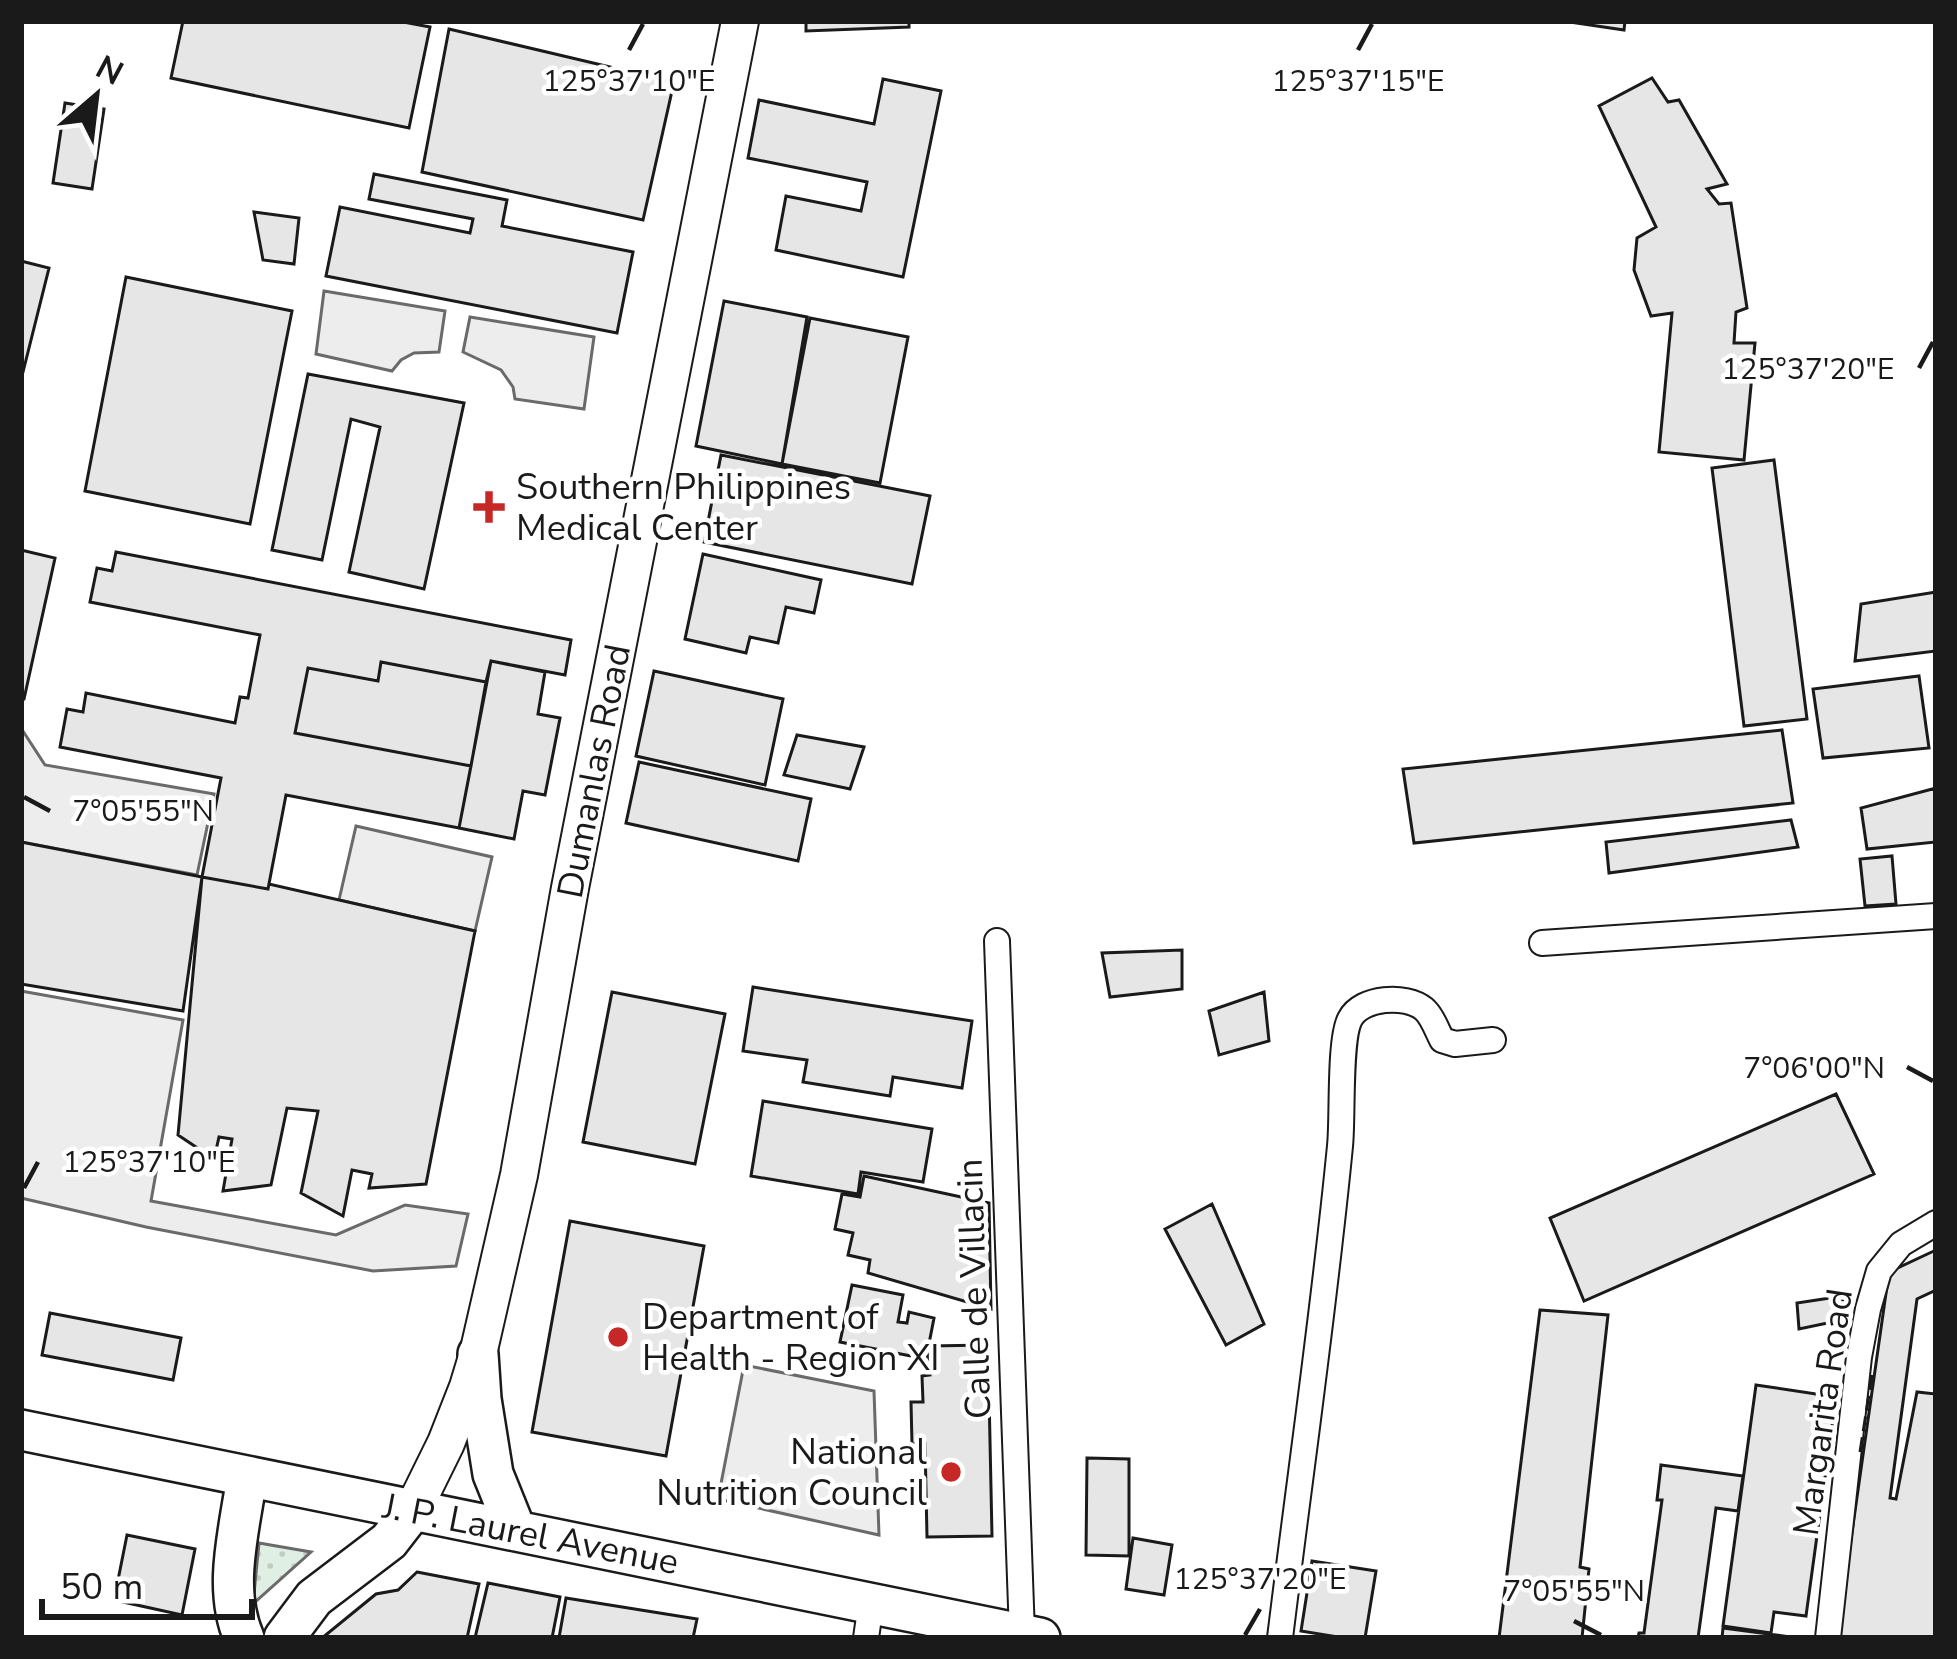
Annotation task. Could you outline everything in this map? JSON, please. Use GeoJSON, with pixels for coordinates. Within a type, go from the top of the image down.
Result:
{"type":"FeatureCollection","features":[{"type":"Feature","properties":{"kind":"main road","name":"Dumanlas Road"},"geometry":{"type":"LineString","coordinates":[[413,1510],[458,1414],[478,1354],[519,1175],[570,888],[740,21]]}},
{"type":"Feature","properties":{"kind":"main road"},"geometry":{"type":"LineString","coordinates":[[478,1354],[493,1474],[516,1531]]}},
{"type":"Feature","properties":{"kind":"main road","name":"J. P. Laurel Avenue"},"geometry":{"type":"LineString","coordinates":[[21,1430],[516,1531],[869,1621],[1031,1636]]}},
{"type":"Feature","properties":{"kind":"main road"},"geometry":{"type":"LineString","coordinates":[[244,1638],[233,1583],[247,1476]]}},
{"type":"Feature","properties":{"kind":"main road"},"geometry":{"type":"LineString","coordinates":[[284,1638],[314,1598],[389,1541],[413,1510]]}},
{"type":"Feature","properties":{"kind":"street"},"geometry":{"type":"LineString","coordinates":[[1542,944],[1936,916]]}},
{"type":"Feature","properties":{"kind":"street","name":"Calle de Villacin"},"geometry":{"type":"LineString","coordinates":[[997,941],[1031,1636]]}},
{"type":"Feature","properties":{"kind":"street"},"geometry":{"type":"LineString","coordinates":[[1280,1638],[1341,1140],[1345,1033],[1351,1016],[1363,1006],[1384,1000],[1410,1001],[1427,1010],[1442,1040],[1455,1045],[1493,1040]]}},
{"type":"Feature","properties":{"kind":"street","name":"Margarita Road"},"geometry":{"type":"LineString","coordinates":[[1828,1638],[1868,1310],[1879,1271],[1901,1244],[1936,1222]]}},
{"type":"Feature","properties":{"kind":"green space"},"geometry":{"type":"Polygon","coordinates":[[[259,1543],[311,1552],[253,1604],[259,1543]]]}},
{"type":"Feature","properties":{"kind":"shaded area"},"geometry":{"type":"Polygon","coordinates":[[[324,291],[445,311],[439,352],[414,353],[392,371],[316,354],[324,291]]]}},
{"type":"Feature","properties":{"kind":"shaded area"},"geometry":{"type":"Polygon","coordinates":[[[470,317],[594,337],[584,409],[515,399],[501,370],[463,352],[470,317]]]}},
{"type":"Feature","properties":{"kind":"shaded area"},"geometry":{"type":"Polygon","coordinates":[[[21,728],[45,765],[214,794],[197,875],[21,842],[21,728]]]}},
{"type":"Feature","properties":{"kind":"shaded area"},"geometry":{"type":"Polygon","coordinates":[[[356,826],[492,857],[475,931],[339,900],[356,826]]]}},
{"type":"Feature","properties":{"kind":"shaded area"},"geometry":{"type":"Polygon","coordinates":[[[21,991],[183,1020],[151,1201],[336,1235],[405,1205],[468,1214],[456,1266],[373,1271],[21,1198],[21,991]]]}},
{"type":"Feature","properties":{"kind":"shaded area"},"geometry":{"type":"Polygon","coordinates":[[[744,1365],[874,1391],[879,1535],[718,1499],[744,1365]]]}},
{"type":"Feature","properties":{"kind":"building"},"geometry":{"type":"Polygon","coordinates":[[[183,21],[398,21],[430,27],[409,128],[171,78],[183,21]]]}},
{"type":"Feature","properties":{"kind":"building"},"geometry":{"type":"Polygon","coordinates":[[[806,21],[909,21],[909,27],[806,31],[806,21]]]}},
{"type":"Feature","properties":{"kind":"building"},"geometry":{"type":"Polygon","coordinates":[[[1563,21],[1625,21],[1624,30],[1563,21]]]}},
{"type":"Feature","properties":{"kind":"building"},"geometry":{"type":"Polygon","coordinates":[[[449,29],[674,82],[643,220],[422,172],[449,29]]]}},
{"type":"Feature","properties":{"kind":"building"},"geometry":{"type":"Polygon","coordinates":[[[1652,78],[1668,102],[1679,100],[1727,184],[1707,189],[1719,204],[1731,203],[1747,308],[1736,312],[1734,343],[1755,343],[1744,460],[1659,452],[1672,313],[1651,316],[1634,270],[1637,238],[1656,227],[1599,106],[1652,78]]]}},
{"type":"Feature","properties":{"kind":"building"},"geometry":{"type":"Polygon","coordinates":[[[883,79],[941,91],[903,277],[776,250],[786,196],[861,211],[867,182],[748,158],[759,100],[874,124],[883,79]]]}},
{"type":"Feature","properties":{"kind":"building"},"geometry":{"type":"Polygon","coordinates":[[[65,103],[104,109],[92,189],[53,183],[65,103]]]}},
{"type":"Feature","properties":{"kind":"building"},"geometry":{"type":"Polygon","coordinates":[[[374,174],[507,200],[502,226],[633,252],[617,333],[326,276],[340,207],[470,233],[473,219],[369,199],[374,174]]]}},
{"type":"Feature","properties":{"kind":"building"},"geometry":{"type":"Polygon","coordinates":[[[254,212],[299,218],[294,264],[263,260],[254,212]]]}},
{"type":"Feature","properties":{"kind":"building"},"geometry":{"type":"Polygon","coordinates":[[[21,261],[49,268],[21,380],[21,261]]]}},
{"type":"Feature","properties":{"kind":"building"},"geometry":{"type":"Polygon","coordinates":[[[126,277],[292,311],[250,524],[85,491],[126,277]]]}},
{"type":"Feature","properties":{"kind":"building"},"geometry":{"type":"Polygon","coordinates":[[[724,301],[807,317],[782,464],[696,446],[724,301]]]}},
{"type":"Feature","properties":{"kind":"building"},"geometry":{"type":"Polygon","coordinates":[[[810,318],[908,337],[880,483],[782,464],[810,318]]]}},
{"type":"Feature","properties":{"kind":"building"},"geometry":{"type":"Polygon","coordinates":[[[308,374],[464,403],[424,589],[349,572],[380,427],[351,419],[322,560],[272,550],[308,374]]]}},
{"type":"Feature","properties":{"kind":"building"},"geometry":{"type":"Polygon","coordinates":[[[721,455],[930,496],[912,584],[704,542],[721,455]]]}},
{"type":"Feature","properties":{"kind":"building"},"geometry":{"type":"Polygon","coordinates":[[[1774,460],[1807,719],[1744,726],[1712,468],[1774,460]]]}},
{"type":"Feature","properties":{"kind":"building"},"geometry":{"type":"Polygon","coordinates":[[[21,550],[55,558],[24,699],[21,699],[21,550]]]}},
{"type":"Feature","properties":{"kind":"building"},"geometry":{"type":"Polygon","coordinates":[[[116,552],[571,640],[565,675],[491,661],[486,682],[381,662],[378,681],[308,668],[295,733],[471,766],[459,828],[286,795],[268,889],[202,877],[221,778],[60,747],[67,709],[83,712],[86,693],[235,723],[240,697],[248,698],[260,635],[90,602],[97,568],[112,571],[116,552]]]}},
{"type":"Feature","properties":{"kind":"building"},"geometry":{"type":"Polygon","coordinates":[[[703,554],[821,580],[814,613],[786,607],[778,643],[750,637],[746,653],[685,639],[703,554]]]}},
{"type":"Feature","properties":{"kind":"building"},"geometry":{"type":"Polygon","coordinates":[[[1936,592],[1936,651],[1855,661],[1861,604],[1936,592]]]}},
{"type":"Feature","properties":{"kind":"building"},"geometry":{"type":"Polygon","coordinates":[[[491,661],[545,672],[538,714],[560,718],[545,795],[523,791],[514,839],[459,828],[491,661]]]}},
{"type":"Feature","properties":{"kind":"building"},"geometry":{"type":"Polygon","coordinates":[[[381,662],[486,682],[471,766],[295,733],[308,668],[378,681],[381,662]]]}},
{"type":"Feature","properties":{"kind":"building"},"geometry":{"type":"Polygon","coordinates":[[[654,671],[783,699],[765,785],[636,756],[654,671]]]}},
{"type":"Feature","properties":{"kind":"building"},"geometry":{"type":"Polygon","coordinates":[[[1919,676],[1929,748],[1823,758],[1813,689],[1919,676]]]}},
{"type":"Feature","properties":{"kind":"building"},"geometry":{"type":"Polygon","coordinates":[[[1782,730],[1793,803],[1414,843],[1403,769],[1782,730]]]}},
{"type":"Feature","properties":{"kind":"building"},"geometry":{"type":"Polygon","coordinates":[[[797,735],[864,747],[850,789],[784,775],[797,735]]]}},
{"type":"Feature","properties":{"kind":"building"},"geometry":{"type":"Polygon","coordinates":[[[639,762],[811,799],[798,861],[626,823],[639,762]]]}},
{"type":"Feature","properties":{"kind":"building"},"geometry":{"type":"Polygon","coordinates":[[[1936,788],[1936,842],[1867,849],[1861,808],[1936,788]]]}},
{"type":"Feature","properties":{"kind":"building"},"geometry":{"type":"Polygon","coordinates":[[[1791,820],[1798,847],[1609,873],[1606,842],[1791,820]]]}},
{"type":"Feature","properties":{"kind":"building"},"geometry":{"type":"Polygon","coordinates":[[[21,842],[202,877],[183,1011],[21,984],[21,842]]]}},
{"type":"Feature","properties":{"kind":"building"},"geometry":{"type":"Polygon","coordinates":[[[1892,856],[1896,904],[1865,906],[1860,859],[1892,856]]]}},
{"type":"Feature","properties":{"kind":"building"},"geometry":{"type":"Polygon","coordinates":[[[202,877],[268,889],[269,884],[475,931],[426,1184],[369,1188],[372,1174],[352,1170],[343,1216],[301,1193],[318,1111],[287,1108],[271,1185],[223,1191],[232,1139],[219,1137],[214,1159],[178,1135],[202,877]]]}},
{"type":"Feature","properties":{"kind":"building"},"geometry":{"type":"Polygon","coordinates":[[[1182,950],[1182,989],[1110,997],[1102,953],[1182,950]]]}},
{"type":"Feature","properties":{"kind":"building"},"geometry":{"type":"Polygon","coordinates":[[[753,987],[972,1021],[962,1088],[893,1077],[890,1096],[803,1082],[807,1060],[743,1051],[753,987]]]}},
{"type":"Feature","properties":{"kind":"building"},"geometry":{"type":"Polygon","coordinates":[[[612,992],[725,1014],[695,1164],[583,1142],[612,992]]]}},
{"type":"Feature","properties":{"kind":"building"},"geometry":{"type":"Polygon","coordinates":[[[1264,992],[1269,1041],[1219,1055],[1209,1011],[1264,992]]]}},
{"type":"Feature","properties":{"kind":"building"},"geometry":{"type":"Polygon","coordinates":[[[1836,1094],[1874,1174],[1584,1301],[1550,1218],[1836,1094]]]}},
{"type":"Feature","properties":{"kind":"building"},"geometry":{"type":"Polygon","coordinates":[[[763,1101],[932,1129],[923,1182],[861,1172],[858,1194],[751,1176],[763,1101]]]}},
{"type":"Feature","properties":{"kind":"building"},"geometry":{"type":"Polygon","coordinates":[[[864,1176],[989,1203],[991,1309],[868,1273],[870,1260],[848,1255],[853,1233],[835,1229],[842,1194],[860,1197],[864,1176]]]}},
{"type":"Feature","properties":{"kind":"building"},"geometry":{"type":"Polygon","coordinates":[[[1212,1204],[1264,1324],[1226,1345],[1165,1229],[1212,1204]]]}},
{"type":"Feature","properties":{"kind":"building"},"geometry":{"type":"Polygon","coordinates":[[[570,1221],[704,1246],[666,1456],[532,1432],[570,1221]]]}},
{"type":"Feature","properties":{"kind":"building"},"geometry":{"type":"Polygon","coordinates":[[[1936,1250],[1936,1290],[1917,1299],[1890,1498],[1896,1499],[1917,1392],[1936,1394],[1936,1638],[1837,1638],[1889,1272],[1936,1250]]]}},
{"type":"Feature","properties":{"kind":"building"},"geometry":{"type":"Polygon","coordinates":[[[852,1285],[903,1295],[898,1322],[907,1323],[909,1312],[934,1318],[926,1359],[840,1342],[852,1285]]]}},
{"type":"Feature","properties":{"kind":"building"},"geometry":{"type":"Polygon","coordinates":[[[1843,1296],[1842,1320],[1799,1329],[1797,1303],[1843,1296]]]}},
{"type":"Feature","properties":{"kind":"building"},"geometry":{"type":"Polygon","coordinates":[[[1540,1310],[1608,1315],[1580,1567],[1589,1569],[1582,1638],[1499,1638],[1540,1310]]]}},
{"type":"Feature","properties":{"kind":"building"},"geometry":{"type":"Polygon","coordinates":[[[50,1313],[181,1338],[173,1380],[42,1355],[50,1313]]]}},
{"type":"Feature","properties":{"kind":"building"},"geometry":{"type":"Polygon","coordinates":[[[988,1345],[992,1536],[927,1537],[925,1443],[912,1444],[911,1402],[923,1402],[922,1376],[930,1375],[929,1346],[988,1345]]]}},
{"type":"Feature","properties":{"kind":"building"},"geometry":{"type":"Polygon","coordinates":[[[1756,1385],[1836,1397],[1806,1616],[1774,1612],[1771,1633],[1723,1626],[1756,1385]]]}},
{"type":"Feature","properties":{"kind":"building"},"geometry":{"type":"Polygon","coordinates":[[[1087,1458],[1129,1459],[1129,1556],[1086,1555],[1087,1458]]]}},
{"type":"Feature","properties":{"kind":"building"},"geometry":{"type":"Polygon","coordinates":[[[1661,1465],[1743,1476],[1738,1511],[1716,1508],[1698,1638],[1638,1638],[1644,1633],[1662,1500],[1657,1500],[1661,1465]]]}},
{"type":"Feature","properties":{"kind":"building"},"geometry":{"type":"Polygon","coordinates":[[[127,1535],[195,1549],[182,1615],[114,1600],[127,1535]]]}},
{"type":"Feature","properties":{"kind":"building"},"geometry":{"type":"Polygon","coordinates":[[[1133,1538],[1172,1545],[1164,1595],[1126,1589],[1133,1538]]]}},
{"type":"Feature","properties":{"kind":"building"},"geometry":{"type":"Polygon","coordinates":[[[1312,1561],[1376,1571],[1365,1638],[1301,1631],[1312,1561]]]}},
{"type":"Feature","properties":{"kind":"building"},"geometry":{"type":"Polygon","coordinates":[[[417,1572],[479,1584],[467,1638],[322,1638],[376,1594],[398,1590],[417,1572]]]}},
{"type":"Feature","properties":{"kind":"building"},"geometry":{"type":"Polygon","coordinates":[[[488,1583],[560,1597],[552,1638],[475,1638],[488,1583]]]}},
{"type":"Feature","properties":{"kind":"building"},"geometry":{"type":"Polygon","coordinates":[[[566,1598],[697,1619],[693,1638],[559,1638],[566,1598]]]}},
{"type":"Feature","properties":{"kind":"building"},"geometry":{"type":"Polygon","coordinates":[[[1723,1628],[1798,1638],[1722,1638],[1723,1628]]]}},
{"type":"Feature","properties":{"kind":"fence"},"geometry":{"type":"LineString","coordinates":[[1860,1452],[1872,1375]]}},
{"type":"Feature","properties":{"kind":"place","name":"Southern Philippines Medical Center"},"geometry":{"type":"Point","coordinates":[489,507]}},
{"type":"Feature","properties":{"kind":"place","name":"Department of Health - Region XI"},"geometry":{"type":"Point","coordinates":[618,1337]}},
{"type":"Feature","properties":{"kind":"place","name":"National Nutrition Council"},"geometry":{"type":"Point","coordinates":[951,1472]}}]}
